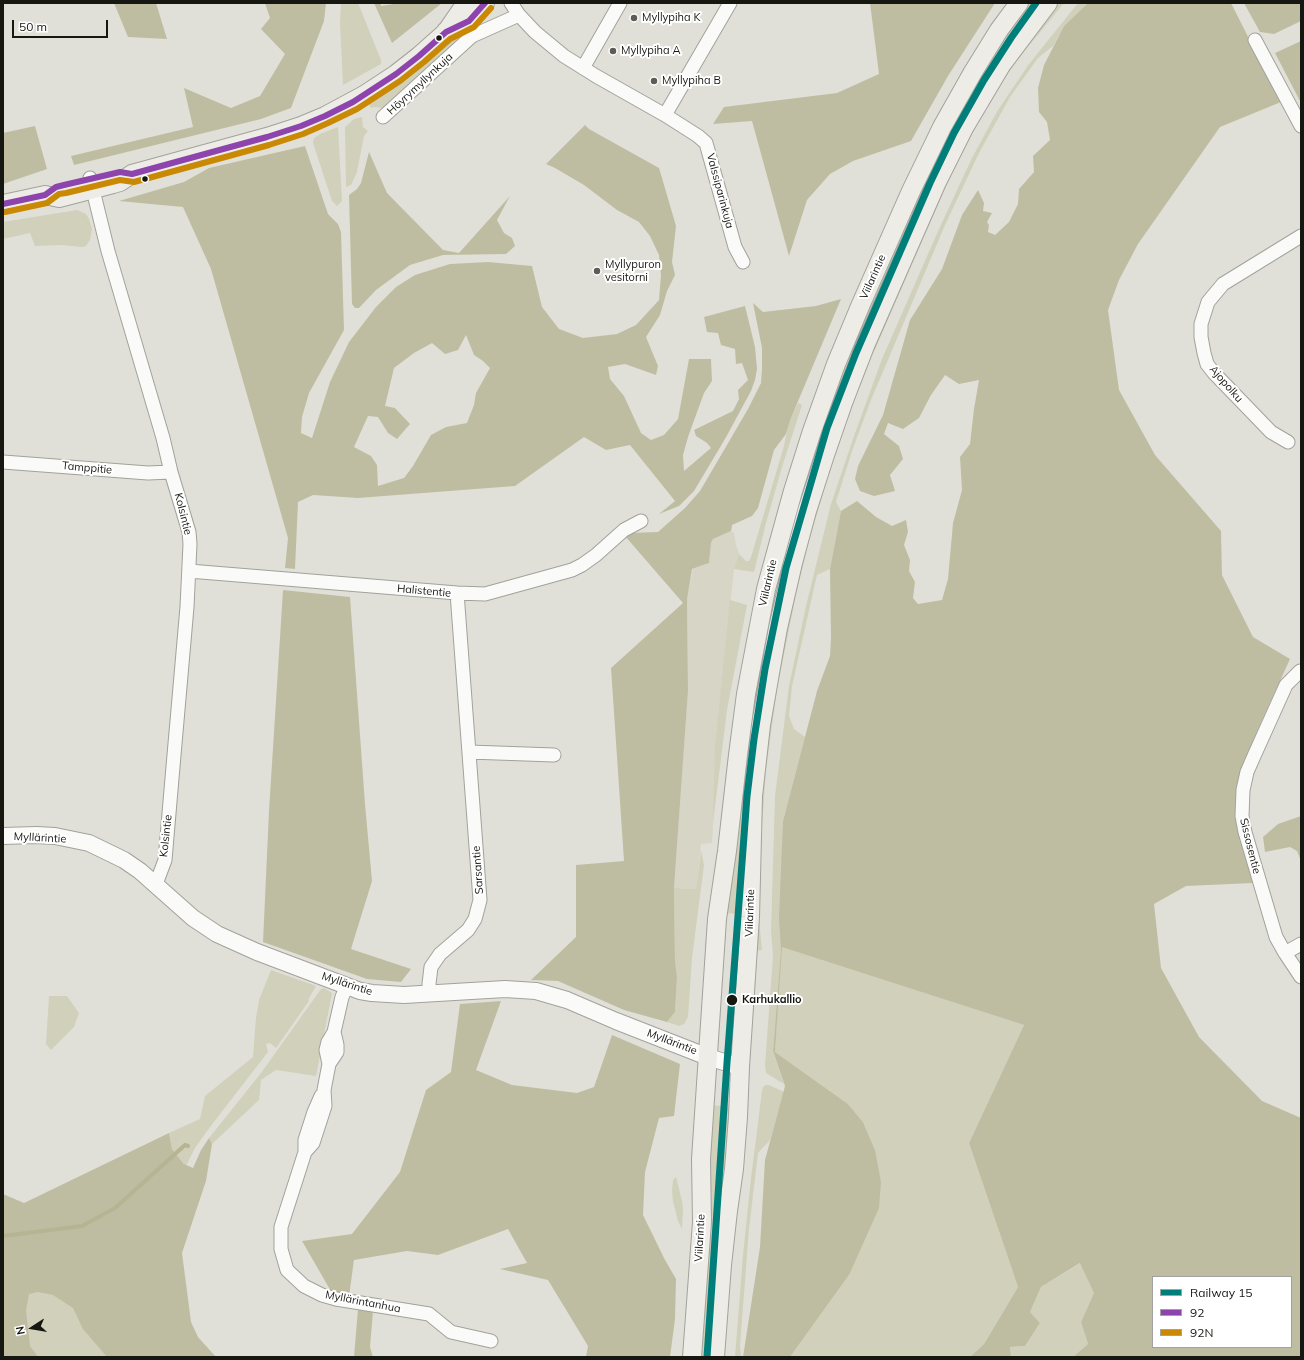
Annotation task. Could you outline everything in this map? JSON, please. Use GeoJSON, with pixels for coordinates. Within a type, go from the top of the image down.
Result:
{"type":"FeatureCollection","features":[{"type":"Feature","properties":{"kind":"main road"},"geometry":{"type":"LineString","coordinates":[[3,204],[45,195],[56,187],[91,184],[120,172],[132,174],[267,137],[301,126],[325,116],[353,102],[396,74],[419,56],[446,32],[466,3]]}},
{"type":"Feature","properties":{"kind":"main road"},"geometry":{"type":"LineString","coordinates":[[446,32],[469,21],[485,3]]}},
{"type":"Feature","properties":{"kind":"main road","name":"Viilarintie"},"geometry":{"type":"LineString","coordinates":[[692,1357],[702,1222],[701,1158],[717,919],[727,851],[746,694],[766,589],[792,491],[836,364],[911,191],[942,127],[999,30],[1019,3]]}},
{"type":"Feature","properties":{"kind":"main road","name":"Viilarintie"},"geometry":{"type":"LineString","coordinates":[[715,1357],[723,1258],[734,1169],[738,1117],[750,917],[753,796],[761,725],[778,628],[793,563],[807,511],[825,455],[865,346],[952,151],[982,95],[1002,64],[1048,3]]}},
{"type":"Feature","properties":{"kind":"street","name":"Valssiparinkuja"},"geometry":{"type":"LineString","coordinates":[[510,3],[535,32],[564,56],[665,115],[698,136],[706,143],[735,247],[743,262]]}},
{"type":"Feature","properties":{"kind":"street"},"geometry":{"type":"LineString","coordinates":[[583,68],[620,3]]}},
{"type":"Feature","properties":{"kind":"street"},"geometry":{"type":"LineString","coordinates":[[665,115],[730,3]]}},
{"type":"Feature","properties":{"kind":"street","name":"Höyrymyllynkuja"},"geometry":{"type":"LineString","coordinates":[[383,117],[472,36],[519,15]]}},
{"type":"Feature","properties":{"kind":"street"},"geometry":{"type":"LineString","coordinates":[[1255,40],[1301,126]]}},
{"type":"Feature","properties":{"kind":"street","name":"Kolsintie"},"geometry":{"type":"LineString","coordinates":[[91,184],[189,532],[189,571],[186,622],[165,860],[156,884]]}},
{"type":"Feature","properties":{"kind":"street","name":"Ajopolku"},"geometry":{"type":"LineString","coordinates":[[1288,442],[1271,432],[1214,373],[1208,364],[1204,353],[1201,337],[1201,324],[1208,302],[1223,284],[1301,236]]}},
{"type":"Feature","properties":{"kind":"street","name":"Tamppitie"},"geometry":{"type":"LineString","coordinates":[[3,462],[148,473],[171,472]]}},
{"type":"Feature","properties":{"kind":"street","name":"Halistentie"},"geometry":{"type":"LineString","coordinates":[[189,571],[457,594],[485,594],[572,570],[596,555],[624,530],[641,521]]}},
{"type":"Feature","properties":{"kind":"street","name":"Sarsantie"},"geometry":{"type":"LineString","coordinates":[[430,994],[430,973],[434,960],[468,930],[479,909],[480,887],[457,594]]}},
{"type":"Feature","properties":{"kind":"street","name":"Sissosentie"},"geometry":{"type":"LineString","coordinates":[[1300,671],[1286,685],[1247,772],[1243,790],[1242,816],[1245,832],[1276,937],[1301,977]]}},
{"type":"Feature","properties":{"kind":"street"},"geometry":{"type":"LineString","coordinates":[[469,752],[554,755]]}},
{"type":"Feature","properties":{"kind":"street","name":"Myllärintie"},"geometry":{"type":"LineString","coordinates":[[3,836],[48,836],[89,843],[124,860],[145,874],[193,918],[218,934],[257,952],[366,992],[386,995],[430,994],[505,989],[536,991],[567,1000],[708,1057],[740,1067]]}},
{"type":"Feature","properties":{"kind":"street"},"geometry":{"type":"LineString","coordinates":[[1285,953],[1301,944]]}},
{"type":"Feature","properties":{"kind":"street","name":"Myllärintanhua"},"geometry":{"type":"LineString","coordinates":[[347,986],[342,997],[334,1032],[337,1052],[328,1064],[324,1090],[325,1106],[323,1115],[314,1143],[305,1152],[281,1227],[281,1249],[287,1270],[304,1286],[322,1295],[336,1299],[429,1314],[451,1332],[491,1341]]}},
{"type":"Feature","properties":{"kind":"shaded area"},"geometry":{"type":"Polygon","coordinates":[[[114,3],[156,3],[167,39],[128,37],[114,3]]]}},
{"type":"Feature","properties":{"kind":"shaded area"},"geometry":{"type":"Polygon","coordinates":[[[265,3],[326,3],[324,21],[291,108],[261,119],[74,165],[71,156],[193,127],[184,88],[231,108],[260,96],[285,54],[261,29],[270,18],[265,3]]]}},
{"type":"Feature","properties":{"kind":"shaded area"},"geometry":{"type":"Polygon","coordinates":[[[374,3],[381,3],[381,6],[400,3],[442,3],[392,43],[374,3]]]}},
{"type":"Feature","properties":{"kind":"shaded area"},"geometry":{"type":"Polygon","coordinates":[[[870,3],[995,3],[948,76],[911,141],[853,161],[830,174],[807,200],[789,256],[752,121],[713,124],[724,107],[837,93],[879,74],[870,3]]]}},
{"type":"Feature","properties":{"kind":"shaded area"},"geometry":{"type":"Polygon","coordinates":[[[1088,3],[1231,3],[1281,102],[1220,127],[1138,244],[1119,280],[1108,310],[1119,390],[1155,455],[1221,531],[1222,575],[1253,637],[1290,659],[1258,729],[1237,784],[1237,825],[1253,883],[1186,886],[1154,904],[1161,968],[1199,1037],[1262,1101],[1301,1118],[1301,1355],[1297,1357],[1073,1357],[1088,1344],[1081,1322],[1094,1293],[1080,1263],[1041,1287],[1030,1312],[1040,1323],[1025,1346],[1010,1347],[1011,1357],[970,1357],[984,1344],[1018,1287],[969,1143],[1024,1025],[782,947],[775,1052],[848,1104],[863,1122],[875,1150],[881,1182],[879,1208],[849,1275],[790,1357],[743,1357],[760,1247],[765,1160],[785,1086],[773,1051],[781,951],[779,918],[783,821],[817,691],[830,656],[830,569],[841,511],[857,501],[876,517],[892,526],[906,520],[908,532],[904,545],[910,560],[909,571],[915,582],[913,598],[918,604],[942,600],[948,579],[953,523],[962,490],[960,457],[970,444],[979,380],[959,384],[945,375],[931,395],[919,418],[903,429],[888,423],[884,434],[899,446],[903,459],[890,475],[895,491],[874,496],[860,491],[855,479],[858,466],[883,415],[910,320],[942,269],[962,215],[978,190],[984,203],[983,211],[992,213],[987,222],[989,225],[988,232],[995,235],[1009,222],[1018,204],[1019,189],[1034,172],[1033,156],[1050,140],[1047,122],[1039,112],[1038,88],[1044,65],[1064,26],[1088,3]]]}},
{"type":"Feature","properties":{"kind":"shaded area"},"geometry":{"type":"Polygon","coordinates":[[[1244,3],[1301,3],[1301,21],[1274,34],[1260,32],[1244,3]]]}},
{"type":"Feature","properties":{"kind":"shaded area"},"geometry":{"type":"Polygon","coordinates":[[[1301,41],[1301,103],[1275,53],[1301,41]]]}},
{"type":"Feature","properties":{"kind":"shaded area"},"geometry":{"type":"Polygon","coordinates":[[[585,125],[589,129],[659,168],[676,226],[672,262],[675,275],[667,291],[660,315],[646,337],[658,366],[656,375],[625,364],[608,367],[610,379],[624,396],[641,433],[651,440],[664,435],[678,419],[689,359],[711,359],[712,381],[704,393],[688,437],[683,455],[684,471],[711,448],[707,443],[696,436],[694,430],[733,411],[739,399],[738,390],[748,380],[742,363],[736,364],[735,349],[721,345],[718,333],[707,332],[704,317],[745,306],[755,347],[757,369],[755,380],[751,391],[725,439],[694,491],[679,506],[659,514],[675,501],[630,445],[606,450],[584,437],[515,486],[358,498],[313,495],[298,502],[295,569],[285,568],[288,538],[211,269],[183,207],[119,201],[184,182],[209,168],[305,146],[328,214],[338,224],[341,232],[344,330],[309,393],[302,417],[301,433],[312,438],[330,382],[349,342],[376,307],[396,287],[415,275],[450,264],[488,262],[532,266],[542,307],[559,329],[583,338],[617,334],[636,325],[659,300],[661,275],[659,255],[650,236],[639,222],[617,210],[584,185],[546,164],[585,125]],[[466,335],[458,350],[445,354],[432,343],[414,353],[394,368],[385,406],[395,408],[410,424],[397,439],[388,433],[378,417],[368,416],[354,447],[371,456],[377,465],[378,486],[404,478],[413,466],[431,435],[446,427],[467,423],[474,405],[476,393],[490,368],[474,355],[466,335]]]}},
{"type":"Feature","properties":{"kind":"shaded area"},"geometry":{"type":"Polygon","coordinates":[[[35,126],[47,169],[3,184],[3,133],[35,126]]]}},
{"type":"Feature","properties":{"kind":"shaded area"},"geometry":{"type":"Polygon","coordinates":[[[369,152],[387,193],[443,250],[459,253],[510,196],[497,220],[504,233],[512,238],[515,246],[506,254],[443,255],[410,265],[376,290],[359,308],[355,308],[352,304],[349,195],[357,189],[361,183],[369,152]]]}},
{"type":"Feature","properties":{"kind":"shaded area"},"geometry":{"type":"Polygon","coordinates":[[[841,299],[791,418],[786,434],[774,450],[758,508],[752,516],[732,525],[731,531],[713,539],[711,543],[709,563],[692,569],[687,600],[688,691],[674,888],[675,961],[677,977],[675,1012],[667,1022],[624,1010],[558,981],[531,980],[576,937],[576,865],[624,861],[611,668],[683,603],[625,536],[629,533],[658,532],[685,508],[700,491],[748,409],[761,383],[762,368],[762,348],[753,303],[763,312],[816,306],[841,299]]]}},
{"type":"Feature","properties":{"kind":"shaded area"},"geometry":{"type":"Polygon","coordinates":[[[731,531],[734,533],[739,554],[734,569],[715,745],[715,791],[712,843],[701,844],[696,889],[674,888],[688,691],[687,600],[693,569],[709,563],[711,543],[713,539],[731,531]]]}},
{"type":"Feature","properties":{"kind":"shaded area"},"geometry":{"type":"Polygon","coordinates":[[[283,590],[350,597],[372,881],[351,949],[411,969],[401,982],[367,979],[263,942],[269,811],[283,590]]]}},
{"type":"Feature","properties":{"kind":"shaded area"},"geometry":{"type":"Polygon","coordinates":[[[1301,816],[1301,861],[1297,851],[1290,847],[1265,852],[1263,837],[1278,824],[1301,816]]]}},
{"type":"Feature","properties":{"kind":"shaded area"},"geometry":{"type":"Polygon","coordinates":[[[501,1001],[476,1070],[512,1085],[577,1093],[594,1087],[612,1035],[680,1064],[674,1116],[659,1118],[645,1172],[643,1215],[676,1279],[675,1319],[670,1357],[586,1357],[588,1346],[548,1280],[500,1269],[527,1263],[508,1229],[438,1255],[407,1251],[354,1260],[349,1296],[332,1293],[302,1241],[352,1234],[400,1172],[426,1090],[451,1072],[460,1004],[501,1001]]]}},
{"type":"Feature","properties":{"kind":"shaded area"},"geometry":{"type":"Polygon","coordinates":[[[169,1133],[172,1149],[184,1164],[193,1168],[201,1150],[209,1138],[212,1144],[206,1181],[182,1253],[191,1322],[198,1337],[216,1357],[107,1357],[83,1329],[73,1308],[53,1295],[38,1292],[29,1294],[26,1310],[30,1346],[38,1357],[3,1357],[3,1194],[24,1203],[169,1133]]]}},
{"type":"Feature","properties":{"kind":"shaded area"},"geometry":{"type":"Polygon","coordinates":[[[358,1309],[373,1311],[370,1347],[373,1357],[354,1357],[358,1309]]]}},
{"type":"Feature","properties":{"kind":"green space"},"geometry":{"type":"Polygon","coordinates":[[[341,3],[358,3],[381,60],[381,64],[343,85],[340,23],[341,3]]]}},
{"type":"Feature","properties":{"kind":"green space"},"geometry":{"type":"Polygon","coordinates":[[[1022,3],[1038,3],[959,127],[789,563],[746,914],[722,913],[753,675],[814,431],[930,157],[1022,3]]]}},
{"type":"Feature","properties":{"kind":"green space"},"geometry":{"type":"Polygon","coordinates":[[[1055,3],[1064,3],[1000,84],[953,170],[870,361],[850,411],[833,460],[809,541],[797,590],[777,689],[766,770],[762,827],[759,920],[762,950],[755,951],[757,800],[785,618],[845,409],[979,109],[1055,3]]]}},
{"type":"Feature","properties":{"kind":"green space"},"geometry":{"type":"Polygon","coordinates":[[[1078,3],[1088,3],[1064,26],[1053,46],[1038,58],[1010,97],[979,153],[945,225],[871,400],[852,451],[836,502],[841,511],[830,569],[817,575],[792,686],[789,716],[794,729],[805,737],[783,821],[782,946],[1024,1025],[969,1143],[1018,1287],[984,1344],[970,1357],[790,1357],[849,1275],[875,1150],[863,1122],[848,1104],[775,1052],[780,965],[773,1051],[784,1084],[766,1073],[765,1065],[773,956],[771,931],[775,796],[789,686],[806,606],[831,504],[882,359],[972,158],[998,110],[1029,64],[1078,3]]]}},
{"type":"Feature","properties":{"kind":"green space"},"geometry":{"type":"Polygon","coordinates":[[[461,31],[465,35],[384,108],[371,108],[367,101],[461,31]]]}},
{"type":"Feature","properties":{"kind":"green space"},"geometry":{"type":"Polygon","coordinates":[[[362,117],[363,127],[368,131],[364,136],[357,172],[351,185],[346,187],[345,127],[354,119],[362,117]]]}},
{"type":"Feature","properties":{"kind":"green space"},"geometry":{"type":"Polygon","coordinates":[[[338,127],[342,201],[337,206],[332,201],[313,143],[314,138],[320,134],[338,127]]]}},
{"type":"Feature","properties":{"kind":"green space"},"geometry":{"type":"Polygon","coordinates":[[[77,210],[86,214],[92,229],[90,240],[86,246],[35,246],[30,233],[3,239],[3,222],[77,210]]]}},
{"type":"Feature","properties":{"kind":"green space"},"geometry":{"type":"Polygon","coordinates":[[[798,403],[802,405],[782,467],[754,572],[734,569],[739,554],[746,561],[749,561],[751,557],[791,418],[798,403]]]}},
{"type":"Feature","properties":{"kind":"green space"},"geometry":{"type":"Polygon","coordinates":[[[730,600],[747,605],[727,710],[713,823],[715,745],[730,600]]]}},
{"type":"Feature","properties":{"kind":"green space"},"geometry":{"type":"Polygon","coordinates":[[[701,850],[704,865],[692,958],[688,1017],[684,1024],[679,1026],[667,1022],[675,1012],[677,977],[675,961],[674,888],[696,889],[701,850]]]}},
{"type":"Feature","properties":{"kind":"green space"},"geometry":{"type":"Polygon","coordinates":[[[271,970],[316,986],[308,1000],[309,1001],[276,1048],[270,1043],[266,1044],[268,1052],[210,1127],[195,1148],[186,1166],[172,1149],[169,1133],[200,1119],[205,1096],[253,1057],[259,1000],[271,970]]]}},
{"type":"Feature","properties":{"kind":"green space"},"geometry":{"type":"Polygon","coordinates":[[[324,988],[332,993],[316,1076],[276,1070],[261,1080],[259,1100],[212,1144],[209,1138],[261,1073],[321,989],[324,988]]]}},
{"type":"Feature","properties":{"kind":"green space"},"geometry":{"type":"Polygon","coordinates":[[[49,996],[67,996],[79,1013],[74,1027],[51,1050],[46,1044],[49,996]]]}},
{"type":"Feature","properties":{"kind":"green space"},"geometry":{"type":"Polygon","coordinates":[[[766,1085],[784,1092],[770,1140],[758,1153],[749,1229],[740,1346],[741,1357],[735,1357],[751,1178],[762,1091],[763,1087],[766,1085]]]}},
{"type":"Feature","properties":{"kind":"green space"},"geometry":{"type":"Polygon","coordinates":[[[709,1105],[732,1107],[711,1357],[696,1357],[709,1105]]]}},
{"type":"Feature","properties":{"kind":"green space"},"geometry":{"type":"Polygon","coordinates":[[[676,1177],[683,1209],[682,1229],[678,1221],[673,1201],[673,1180],[676,1177]]]}},
{"type":"Feature","properties":{"kind":"green space"},"geometry":{"type":"Polygon","coordinates":[[[3,1263],[166,1357],[3,1357],[3,1263]]]}},
{"type":"Feature","properties":{"kind":"green space"},"geometry":{"type":"Polygon","coordinates":[[[1081,1263],[1094,1293],[1081,1322],[1088,1344],[1073,1357],[1011,1357],[1010,1347],[1025,1346],[1040,1323],[1030,1312],[1041,1287],[1081,1263]]]}},
{"type":"Feature","properties":{"kind":"waterway"},"geometry":{"type":"LineString","coordinates":[[3,1236],[82,1226],[115,1208],[185,1145],[188,1146]]}},
{"type":"Feature","properties":{"kind":"rail line","name":"15"},"geometry":{"type":"LineString","coordinates":[[707,1357],[747,796],[765,669],[786,568],[827,428],[856,353],[930,183],[954,133],[984,80],[1036,3]]}},
{"type":"Feature","properties":{"kind":"transit line","name":"92"},"geometry":{"type":"LineString","coordinates":[[3,204],[45,195],[56,187],[64,185],[120,172],[132,174],[267,137],[301,126],[325,116],[353,102],[396,74],[446,32],[469,21],[485,3]]}},
{"type":"Feature","properties":{"kind":"transit line","name":"92N"},"geometry":{"type":"LineString","coordinates":[[5,212],[47,203],[59,194],[120,180],[134,182],[269,145],[303,134],[357,109],[400,81],[450,39],[474,27],[491,8]]}},
{"type":"Feature","properties":{"kind":"place","name":"Myllypiha K"},"geometry":{"type":"Point","coordinates":[634,18]}},
{"type":"Feature","properties":{"kind":"place","name":"Myllypiha A"},"geometry":{"type":"Point","coordinates":[613,51]}},
{"type":"Feature","properties":{"kind":"place","name":"Myllypiha B"},"geometry":{"type":"Point","coordinates":[654,81]}},
{"type":"Feature","properties":{"kind":"place","name":"Myllypuron vesitorni"},"geometry":{"type":"Point","coordinates":[597,271]}},
{"type":"Feature","properties":{"kind":"place","name":"Karhukallio"},"geometry":{"type":"Point","coordinates":[732,1000]}}]}
